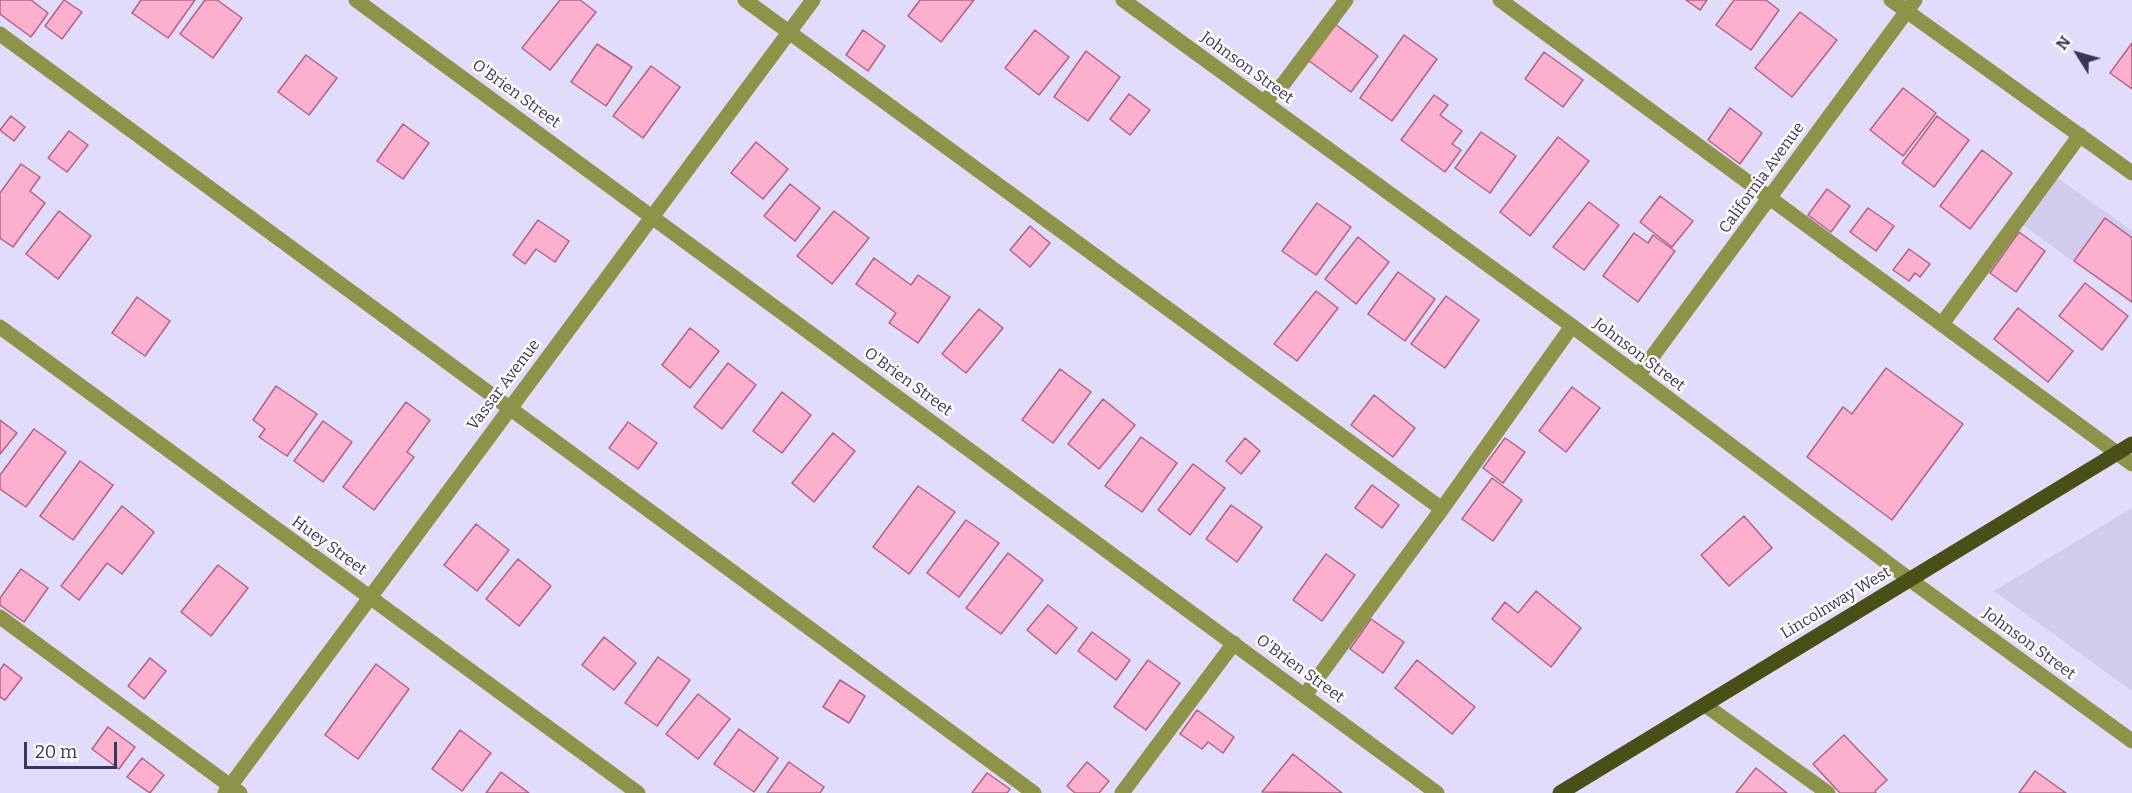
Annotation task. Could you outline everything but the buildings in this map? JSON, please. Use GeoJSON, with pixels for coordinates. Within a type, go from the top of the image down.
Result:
{"type":"FeatureCollection","features":[{"type":"Feature","properties":{"kind":"main road","name":"Lincolnway West"},"geometry":{"type":"LineString","coordinates":[[1560,793],[2132,444]]}},
{"type":"Feature","properties":{"kind":"street","name":"O'Brien Street"},"geometry":{"type":"LineString","coordinates":[[356,0],[1437,793]]}},
{"type":"Feature","properties":{"kind":"street"},"geometry":{"type":"LineString","coordinates":[[745,0],[1442,509]]}},
{"type":"Feature","properties":{"kind":"street","name":"Vassar Avenue"},"geometry":{"type":"LineString","coordinates":[[232,791],[368,597],[654,218],[813,0]]}},
{"type":"Feature","properties":{"kind":"street","name":"Johnson Street"},"geometry":{"type":"LineString","coordinates":[[1123,0],[1572,326],[1910,579],[2132,741]]}},
{"type":"Feature","properties":{"kind":"street"},"geometry":{"type":"LineString","coordinates":[[1263,102],[1284,83],[1346,0]]}},
{"type":"Feature","properties":{"kind":"street"},"geometry":{"type":"LineString","coordinates":[[1500,0],[1768,199],[2132,464]]}},
{"type":"Feature","properties":{"kind":"street"},"geometry":{"type":"LineString","coordinates":[[1891,0],[1911,6],[2132,173]]}},
{"type":"Feature","properties":{"kind":"street","name":"California Avenue"},"geometry":{"type":"LineString","coordinates":[[1638,376],[1911,6]]}},
{"type":"Feature","properties":{"kind":"street"},"geometry":{"type":"LineString","coordinates":[[0,34],[1034,793]]}},
{"type":"Feature","properties":{"kind":"street"},"geometry":{"type":"LineString","coordinates":[[1942,324],[2080,135]]}},
{"type":"Feature","properties":{"kind":"street"},"geometry":{"type":"LineString","coordinates":[[1305,695],[1442,509],[1572,326]]}},
{"type":"Feature","properties":{"kind":"street","name":"Huey Street"},"geometry":{"type":"LineString","coordinates":[[0,327],[638,793]]}},
{"type":"Feature","properties":{"kind":"street"},"geometry":{"type":"LineString","coordinates":[[0,617],[232,791]]}},
{"type":"Feature","properties":{"kind":"street"},"geometry":{"type":"LineString","coordinates":[[1122,793],[1234,644]]}},
{"type":"Feature","properties":{"kind":"street"},"geometry":{"type":"LineString","coordinates":[[1705,705],[1828,793]]}},
{"type":"Feature","properties":{"kind":"shaded area"},"geometry":{"type":"Polygon","coordinates":[[[2058,178],[2132,231],[2132,304],[2023,225],[2058,178]]]}},
{"type":"Feature","properties":{"kind":"shaded area"},"geometry":{"type":"Polygon","coordinates":[[[2132,508],[2132,691],[1994,591],[2132,508]]]}}]}
